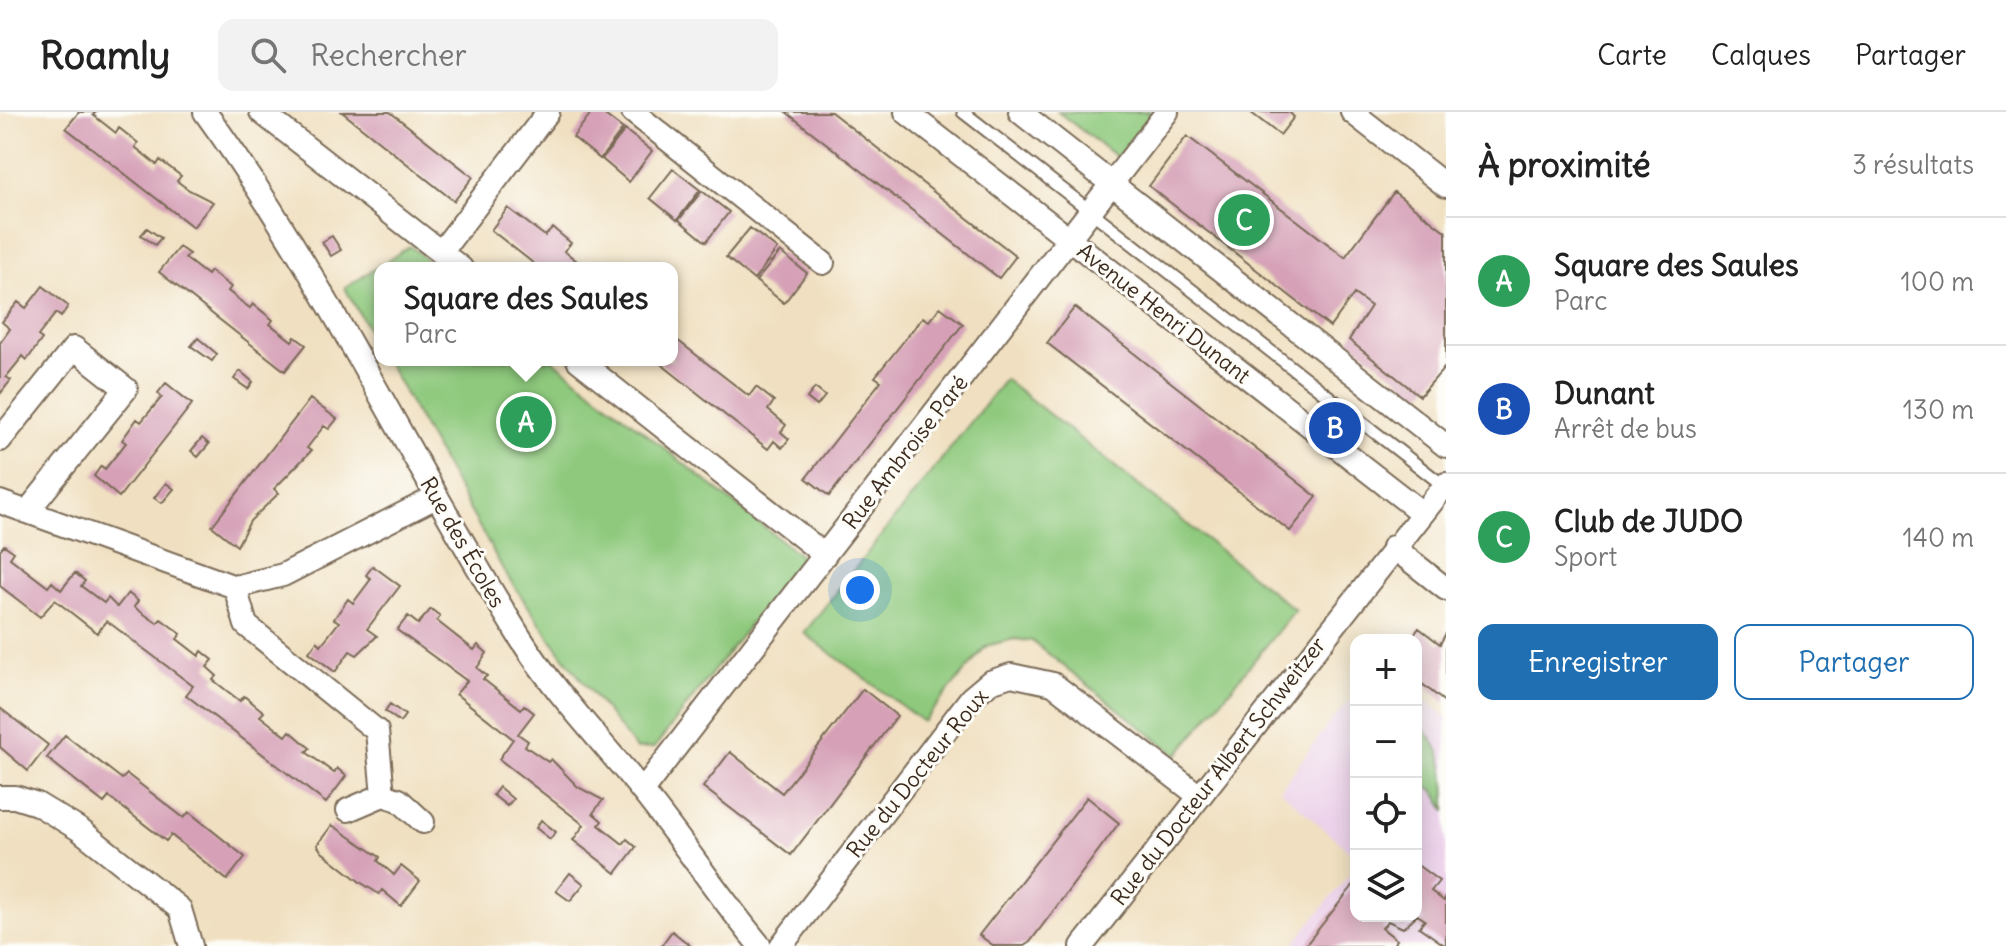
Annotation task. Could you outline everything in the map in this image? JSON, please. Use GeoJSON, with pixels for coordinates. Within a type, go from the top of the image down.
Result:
{"type":"FeatureCollection","features":[{"type":"Feature","properties":{"kind":"street"},"geometry":{"type":"LineString","coordinates":[[261,112],[454,262]]}},
{"type":"Feature","properties":{"kind":"street"},"geometry":{"type":"LineString","coordinates":[[441,252],[548,112]]}},
{"type":"Feature","properties":{"kind":"street"},"geometry":{"type":"LineString","coordinates":[[633,112],[823,263]]}},
{"type":"Feature","properties":{"kind":"street","name":"Avenue Henri Dunant"},"geometry":{"type":"LineString","coordinates":[[906,112],[1422,513]]}},
{"type":"Feature","properties":{"kind":"street"},"geometry":{"type":"LineString","coordinates":[[1020,112],[1446,446]]}},
{"type":"Feature","properties":{"kind":"street","name":"Rue Ambroise Paré"},"geometry":{"type":"LineString","coordinates":[[642,791],[1167,112]]}},
{"type":"Feature","properties":{"kind":"street"},"geometry":{"type":"LineString","coordinates":[[1352,112],[1446,186]]}},
{"type":"Feature","properties":{"kind":"street","name":"Rue des Écoles"},"geometry":{"type":"LineString","coordinates":[[212,114],[319,288],[436,497],[522,640],[565,701],[642,791],[760,946]]}},
{"type":"Feature","properties":{"kind":"street"},"geometry":{"type":"LineString","coordinates":[[0,440],[74,348],[126,389],[27,512]]}},
{"type":"Feature","properties":{"kind":"street"},"geometry":{"type":"LineString","coordinates":[[586,366],[825,555]]}},
{"type":"Feature","properties":{"kind":"street","name":"Rue du Docteur Albert Schweitzer"},"geometry":{"type":"LineString","coordinates":[[1090,943],[1198,795],[1445,485]]}},
{"type":"Feature","properties":{"kind":"street"},"geometry":{"type":"LineString","coordinates":[[0,502],[235,587],[283,575],[436,497]]}},
{"type":"Feature","properties":{"kind":"street"},"geometry":{"type":"LineString","coordinates":[[1393,547],[1446,589]]}},
{"type":"Feature","properties":{"kind":"street"},"geometry":{"type":"LineString","coordinates":[[235,587],[246,625],[377,731],[383,795]]}},
{"type":"Feature","properties":{"kind":"street","name":"Rue du Docteur Roux"},"geometry":{"type":"LineString","coordinates":[[781,946],[971,698],[990,682],[1011,675],[1053,684],[1198,795]]}},
{"type":"Feature","properties":{"kind":"street"},"geometry":{"type":"LineString","coordinates":[[348,810],[383,795],[399,800],[423,822]]}},
{"type":"Feature","properties":{"kind":"street"},"geometry":{"type":"LineString","coordinates":[[0,797],[15,797],[37,804],[80,830],[180,909],[191,946]]}},
{"type":"Feature","properties":{"kind":"lane","name":"Avenue Henri Dunant"},"geometry":{"type":"LineString","coordinates":[[963,112],[1445,485]]}},
{"type":"Feature","properties":{"kind":"shaded area"},"geometry":{"type":"Polygon","coordinates":[[[1422,698],[1446,716],[1446,946],[1292,946],[1350,874],[1350,922],[1422,922],[1422,698]]]}},
{"type":"Feature","properties":{"kind":"shaded area"},"geometry":{"type":"Polygon","coordinates":[[[1350,701],[1350,852],[1280,790],[1333,718],[1350,701]]]}},
{"type":"Feature","properties":{"kind":"green space"},"geometry":{"type":"Polygon","coordinates":[[[1058,112],[1154,112],[1118,158],[1058,112]]]}},
{"type":"Feature","properties":{"kind":"green space"},"geometry":{"type":"Polygon","coordinates":[[[410,246],[430,262],[385,262],[410,246]]]}},
{"type":"Feature","properties":{"kind":"green space"},"geometry":{"type":"Polygon","coordinates":[[[374,269],[374,339],[345,288],[374,269]]]}},
{"type":"Feature","properties":{"kind":"green space"},"geometry":{"type":"Polygon","coordinates":[[[389,366],[561,366],[802,557],[654,748],[636,749],[563,656],[505,573],[389,366]]]}},
{"type":"Feature","properties":{"kind":"green space"},"geometry":{"type":"Polygon","coordinates":[[[1005,379],[1295,610],[1177,755],[1032,641],[1014,639],[986,646],[923,722],[804,633],[1005,379]]]}},
{"type":"Feature","properties":{"kind":"green space"},"geometry":{"type":"Polygon","coordinates":[[[1422,728],[1439,751],[1446,786],[1446,811],[1432,789],[1423,786],[1422,728]]]}},
{"type":"Feature","properties":{"kind":"building"},"geometry":{"type":"Polygon","coordinates":[[[79,112],[96,112],[93,115],[116,133],[119,128],[138,143],[135,147],[157,165],[160,160],[181,176],[177,181],[213,202],[193,227],[66,128],[79,112]]]}},
{"type":"Feature","properties":{"kind":"building"},"geometry":{"type":"Polygon","coordinates":[[[342,112],[390,112],[473,177],[454,201],[342,112]]]}},
{"type":"Feature","properties":{"kind":"building"},"geometry":{"type":"Polygon","coordinates":[[[592,112],[601,112],[623,129],[600,159],[573,137],[592,112]]]}},
{"type":"Feature","properties":{"kind":"building"},"geometry":{"type":"Polygon","coordinates":[[[786,112],[831,112],[1016,256],[999,278],[786,112]]]}},
{"type":"Feature","properties":{"kind":"building"},"geometry":{"type":"Polygon","coordinates":[[[1250,112],[1289,112],[1294,117],[1280,135],[1250,112]]]}},
{"type":"Feature","properties":{"kind":"building"},"geometry":{"type":"Polygon","coordinates":[[[625,130],[652,151],[629,182],[602,159],[625,130]]]}},
{"type":"Feature","properties":{"kind":"building"},"geometry":{"type":"Polygon","coordinates":[[[1187,136],[1345,257],[1394,192],[1446,232],[1446,366],[1420,396],[1349,340],[1371,306],[1354,294],[1330,327],[1149,186],[1187,136]]]}},
{"type":"Feature","properties":{"kind":"building"},"geometry":{"type":"Polygon","coordinates":[[[673,169],[700,190],[677,220],[650,198],[673,169]]]}},
{"type":"Feature","properties":{"kind":"building"},"geometry":{"type":"Polygon","coordinates":[[[702,191],[729,212],[706,242],[679,220],[702,191]]]}},
{"type":"Feature","properties":{"kind":"building"},"geometry":{"type":"Polygon","coordinates":[[[508,208],[545,236],[553,228],[571,243],[564,251],[578,262],[531,262],[491,230],[508,208]]]}},
{"type":"Feature","properties":{"kind":"building"},"geometry":{"type":"Polygon","coordinates":[[[147,228],[161,238],[155,245],[141,235],[147,228]]]}},
{"type":"Feature","properties":{"kind":"building"},"geometry":{"type":"Polygon","coordinates":[[[750,228],[777,249],[754,280],[726,257],[750,228]]]}},
{"type":"Feature","properties":{"kind":"building"},"geometry":{"type":"Polygon","coordinates":[[[332,236],[341,250],[331,256],[322,242],[332,236]]]}},
{"type":"Feature","properties":{"kind":"building"},"geometry":{"type":"Polygon","coordinates":[[[179,247],[189,254],[185,258],[207,275],[210,271],[231,287],[228,291],[250,308],[253,304],[273,320],[270,324],[292,341],[295,337],[306,345],[285,371],[159,272],[179,247]]]}},
{"type":"Feature","properties":{"kind":"building"},"geometry":{"type":"Polygon","coordinates":[[[780,252],[807,273],[784,303],[756,281],[780,252]]]}},
{"type":"Feature","properties":{"kind":"building"},"geometry":{"type":"Polygon","coordinates":[[[43,286],[68,306],[61,317],[56,313],[38,336],[42,339],[27,360],[23,356],[6,377],[11,380],[0,394],[0,343],[10,329],[2,322],[18,302],[26,308],[43,286]]]}},
{"type":"Feature","properties":{"kind":"building"},"geometry":{"type":"Polygon","coordinates":[[[940,307],[963,324],[829,496],[806,478],[881,381],[875,377],[923,317],[929,321],[940,307]]]}},
{"type":"Feature","properties":{"kind":"building"},"geometry":{"type":"Polygon","coordinates":[[[1075,307],[1317,497],[1290,531],[1047,343],[1075,307]]]}},
{"type":"Feature","properties":{"kind":"building"},"geometry":{"type":"Polygon","coordinates":[[[198,338],[217,354],[212,361],[191,346],[198,338]]]}},
{"type":"Feature","properties":{"kind":"building"},"geometry":{"type":"Polygon","coordinates":[[[678,341],[749,396],[756,387],[774,401],[768,410],[786,425],[781,432],[789,439],[782,448],[774,441],[768,449],[664,366],[678,366],[678,341]]]}},
{"type":"Feature","properties":{"kind":"building"},"geometry":{"type":"Polygon","coordinates":[[[240,371],[253,382],[248,389],[234,379],[240,371]]]}},
{"type":"Feature","properties":{"kind":"building"},"geometry":{"type":"Polygon","coordinates":[[[166,383],[192,404],[119,497],[94,476],[101,466],[105,469],[126,443],[122,440],[137,419],[141,422],[162,397],[158,393],[166,383]]]}},
{"type":"Feature","properties":{"kind":"building"},"geometry":{"type":"Polygon","coordinates":[[[815,388],[825,396],[817,406],[807,398],[815,388]]]}},
{"type":"Feature","properties":{"kind":"building"},"geometry":{"type":"Polygon","coordinates":[[[310,399],[337,419],[329,429],[324,426],[307,448],[311,451],[274,489],[279,493],[250,521],[237,546],[212,526],[310,399]]]}},
{"type":"Feature","properties":{"kind":"building"},"geometry":{"type":"Polygon","coordinates":[[[202,438],[209,444],[198,457],[191,451],[202,438]]]}},
{"type":"Feature","properties":{"kind":"building"},"geometry":{"type":"Polygon","coordinates":[[[166,483],[174,489],[162,503],[154,498],[166,483]]]}},
{"type":"Feature","properties":{"kind":"building"},"geometry":{"type":"Polygon","coordinates":[[[4,545],[14,552],[10,558],[48,587],[52,582],[61,590],[75,573],[85,581],[81,586],[104,603],[108,598],[117,607],[128,593],[138,601],[134,607],[157,623],[161,619],[181,634],[177,639],[199,656],[202,651],[213,660],[207,667],[217,676],[213,680],[240,701],[244,696],[264,712],[260,716],[286,736],[290,731],[310,748],[306,752],[334,773],[337,768],[346,776],[326,803],[186,695],[193,686],[107,621],[97,633],[55,600],[40,617],[0,586],[0,550],[4,545]]]}},
{"type":"Feature","properties":{"kind":"building"},"geometry":{"type":"Polygon","coordinates":[[[373,566],[400,586],[367,629],[377,636],[357,655],[350,651],[335,672],[309,652],[317,641],[321,645],[339,622],[334,619],[348,599],[353,603],[371,579],[366,575],[373,566]]]}},
{"type":"Feature","properties":{"kind":"building"},"geometry":{"type":"Polygon","coordinates":[[[431,609],[440,616],[437,621],[474,650],[478,645],[487,653],[477,668],[487,676],[483,679],[521,709],[524,705],[534,713],[518,734],[528,741],[525,746],[548,762],[551,759],[578,787],[603,800],[593,813],[602,821],[599,825],[623,844],[627,839],[636,847],[616,873],[573,840],[584,825],[499,759],[513,739],[456,694],[467,681],[397,630],[408,616],[418,624],[431,609]]]}},
{"type":"Feature","properties":{"kind":"building"},"geometry":{"type":"Polygon","coordinates":[[[1419,628],[1440,644],[1446,633],[1446,703],[1422,684],[1422,634],[1414,634],[1419,628]]]}},
{"type":"Feature","properties":{"kind":"building"},"geometry":{"type":"Polygon","coordinates":[[[863,689],[897,716],[791,855],[703,787],[730,752],[782,793],[863,689]]]}},
{"type":"Feature","properties":{"kind":"building"},"geometry":{"type":"Polygon","coordinates":[[[390,704],[405,715],[400,722],[385,711],[390,704]]]}},
{"type":"Feature","properties":{"kind":"building"},"geometry":{"type":"Polygon","coordinates":[[[0,708],[48,745],[28,771],[0,747],[0,708]]]}},
{"type":"Feature","properties":{"kind":"building"},"geometry":{"type":"Polygon","coordinates":[[[65,735],[122,779],[127,774],[184,818],[189,812],[245,857],[227,880],[171,835],[166,841],[109,797],[104,803],[47,758],[65,735]]]}},
{"type":"Feature","properties":{"kind":"building"},"geometry":{"type":"Polygon","coordinates":[[[499,787],[513,799],[507,806],[493,795],[499,787]]]}},
{"type":"Feature","properties":{"kind":"building"},"geometry":{"type":"Polygon","coordinates":[[[1087,797],[1119,823],[1030,942],[1024,946],[994,946],[979,935],[1087,797]]]}},
{"type":"Feature","properties":{"kind":"building"},"geometry":{"type":"Polygon","coordinates":[[[541,820],[556,832],[550,839],[536,828],[541,820]]]}},
{"type":"Feature","properties":{"kind":"building"},"geometry":{"type":"Polygon","coordinates":[[[332,825],[380,857],[378,861],[394,875],[401,866],[420,881],[401,906],[382,890],[379,894],[360,882],[322,852],[317,845],[332,825]]]}},
{"type":"Feature","properties":{"kind":"building"},"geometry":{"type":"Polygon","coordinates":[[[1422,868],[1439,881],[1431,891],[1444,901],[1446,896],[1446,946],[1419,927],[1425,920],[1422,918],[1422,868]]]}},
{"type":"Feature","properties":{"kind":"building"},"geometry":{"type":"Polygon","coordinates":[[[570,873],[584,884],[570,901],[556,891],[570,873]]]}},
{"type":"Feature","properties":{"kind":"building"},"geometry":{"type":"Polygon","coordinates":[[[1350,890],[1350,922],[1387,922],[1382,928],[1397,940],[1392,946],[1305,946],[1350,890]]]}},
{"type":"Feature","properties":{"kind":"building"},"geometry":{"type":"Polygon","coordinates":[[[1390,922],[1410,922],[1403,928],[1390,922]]]}},
{"type":"Feature","properties":{"kind":"building"},"geometry":{"type":"Polygon","coordinates":[[[672,931],[691,946],[661,946],[672,931]]]}},
{"type":"Feature","properties":{"kind":"place","name":"Club de JUDO"},"geometry":{"type":"Point","coordinates":[1244,220]}},
{"type":"Feature","properties":{"kind":"place","name":"Square des Saules"},"geometry":{"type":"Point","coordinates":[526,422]}},
{"type":"Feature","properties":{"kind":"place","name":"Dunant"},"geometry":{"type":"Point","coordinates":[1335,428]}}]}
